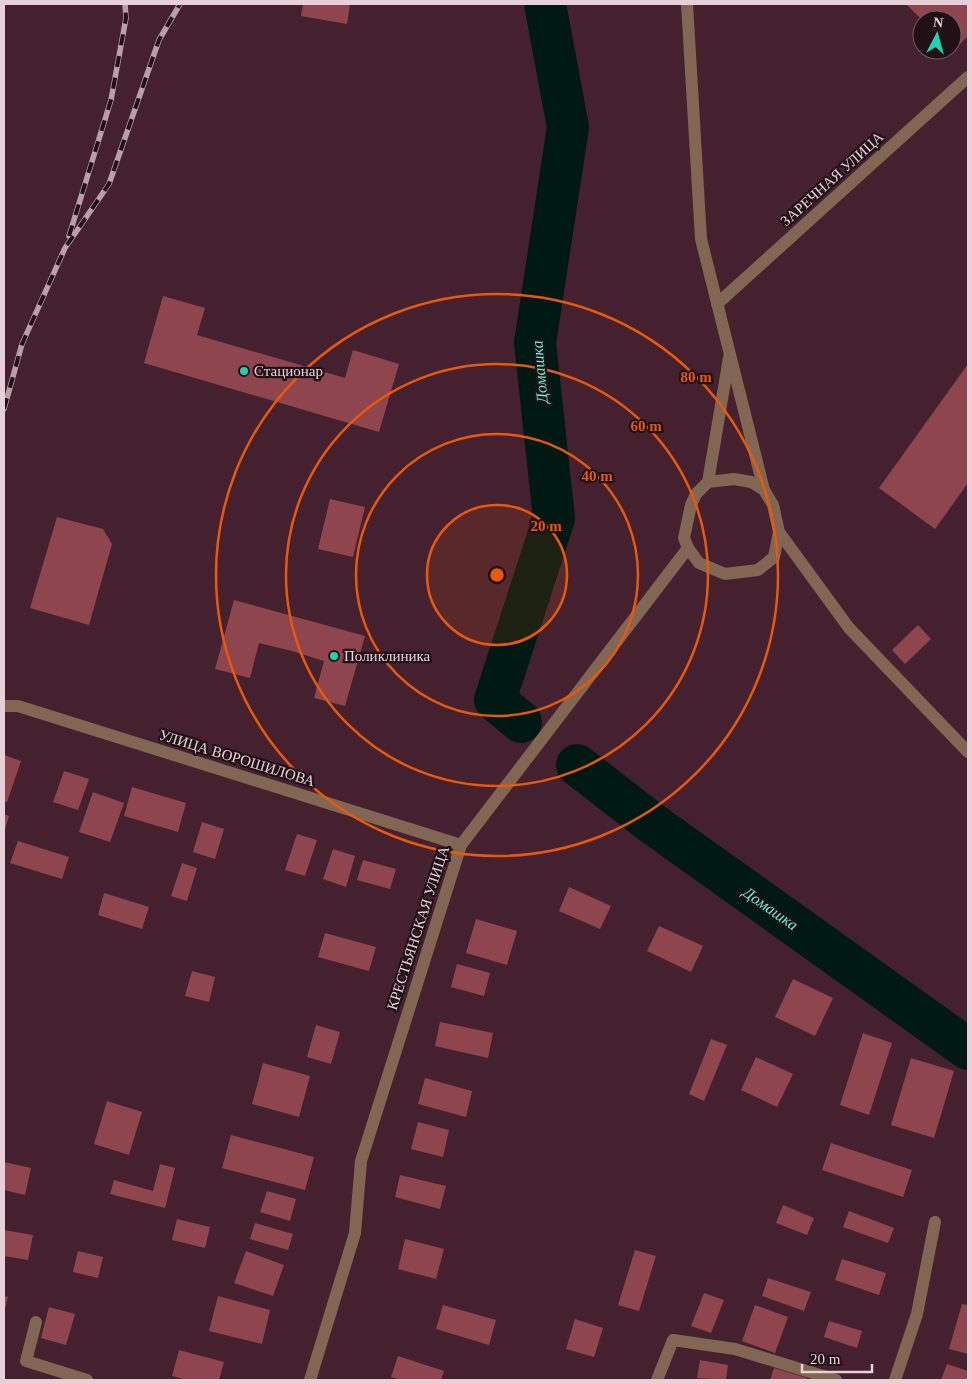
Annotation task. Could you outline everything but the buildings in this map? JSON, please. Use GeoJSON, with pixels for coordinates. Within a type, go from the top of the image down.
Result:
{"type":"FeatureCollection","features":[{"type":"Feature","properties":{"kind":"street"},"geometry":{"type":"LineString","coordinates":[[687,4],[701,240],[764,490],[773,506],[779,532],[849,628],[968,752]]}},
{"type":"Feature","properties":{"kind":"street","name":"ЗАРЕЧНАЯ УЛИЦА"},"geometry":{"type":"LineString","coordinates":[[717,304],[968,77]]}},
{"type":"Feature","properties":{"kind":"street"},"geometry":{"type":"LineString","coordinates":[[730,353],[708,482],[696,494],[691,506],[684,538],[688,548],[699,563],[725,574],[758,570],[774,557],[779,532]]}},
{"type":"Feature","properties":{"kind":"street"},"geometry":{"type":"LineString","coordinates":[[708,482],[734,479],[751,482],[764,490]]}},
{"type":"Feature","properties":{"kind":"street","name":"КРЕСТЬЯНСКАЯ УЛИЦА"},"geometry":{"type":"LineString","coordinates":[[310,1380],[355,1234],[361,1161],[461,845],[688,548]]}},
{"type":"Feature","properties":{"kind":"street","name":"УЛИЦА ВОРОШИЛОВА"},"geometry":{"type":"LineString","coordinates":[[4,706],[18,706],[461,845]]}},
{"type":"Feature","properties":{"kind":"street"},"geometry":{"type":"LineString","coordinates":[[896,1380],[916,1314],[935,1222]]}},
{"type":"Feature","properties":{"kind":"street"},"geometry":{"type":"LineString","coordinates":[[36,1322],[26,1361],[87,1380]]}},
{"type":"Feature","properties":{"kind":"street"},"geometry":{"type":"LineString","coordinates":[[657,1380],[673,1340],[736,1349],[836,1380]]}},
{"type":"Feature","properties":{"kind":"waterway","name":"Домашка"},"geometry":{"type":"LineString","coordinates":[[521,722],[495,700],[554,518],[535,343],[568,127],[545,4]]}},
{"type":"Feature","properties":{"kind":"waterway","name":"Домашка"},"geometry":{"type":"LineString","coordinates":[[577,765],[653,824],[968,1049]]}},
{"type":"Feature","properties":{"kind":"railway"},"geometry":{"type":"LineString","coordinates":[[69,236],[111,100],[126,18],[125,4]]}},
{"type":"Feature","properties":{"kind":"railway"},"geometry":{"type":"LineString","coordinates":[[4,409],[22,344],[65,248],[109,184],[159,40],[180,4]]}},
{"type":"Feature","properties":{"kind":"place","name":"Стационар"},"geometry":{"type":"Point","coordinates":[244,371]}},
{"type":"Feature","properties":{"kind":"place","name":"Поликлиника"},"geometry":{"type":"Point","coordinates":[334,656]}}]}
